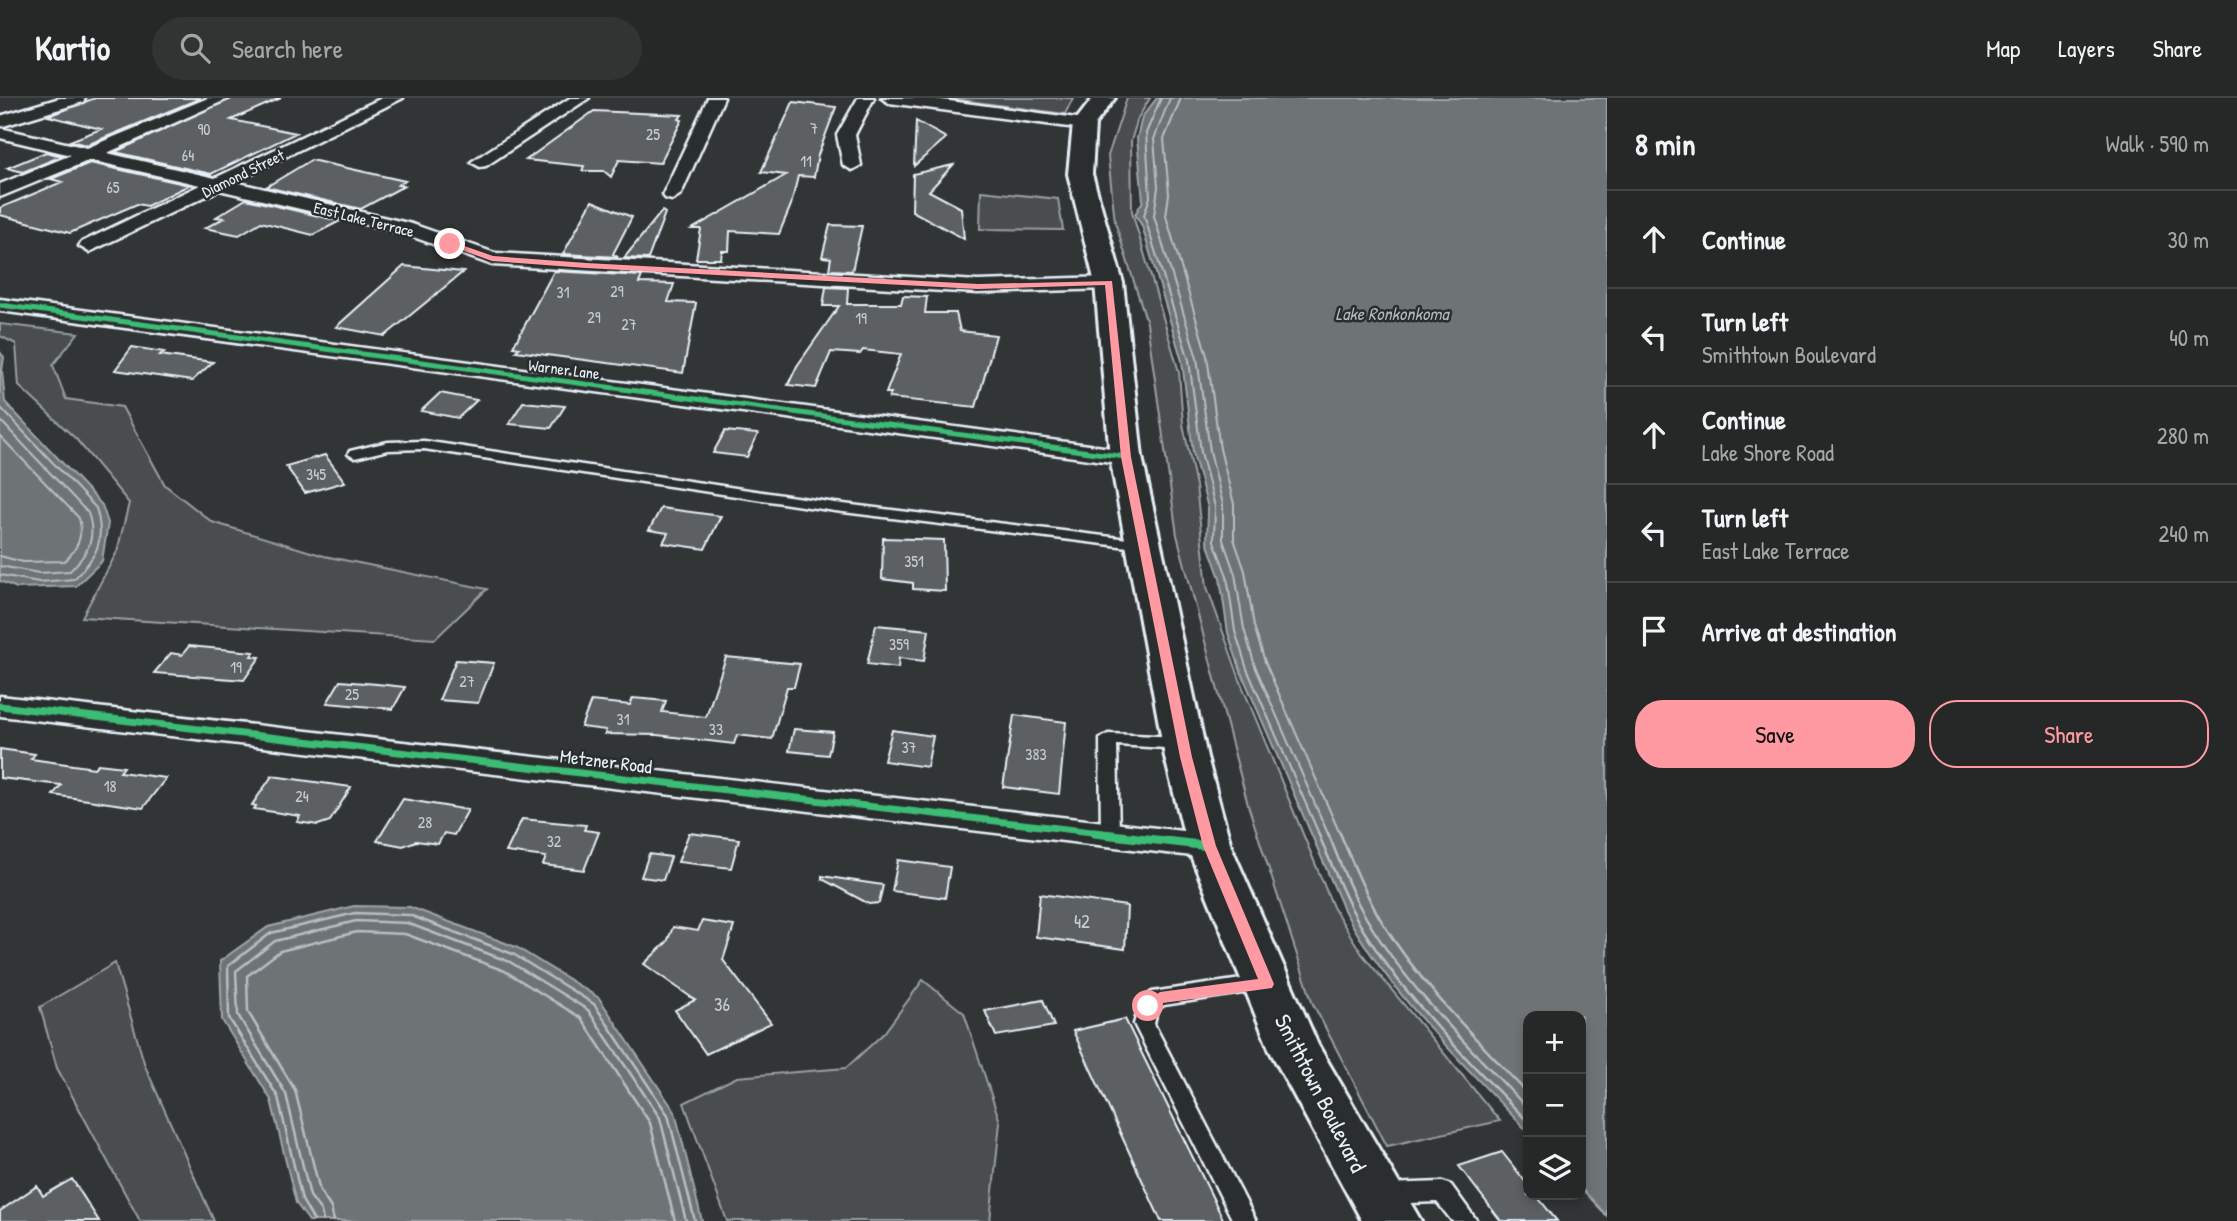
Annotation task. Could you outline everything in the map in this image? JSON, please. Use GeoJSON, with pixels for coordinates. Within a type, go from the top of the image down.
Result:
{"type":"FeatureCollection","features":[{"type":"Feature","properties":{"kind":"main road"},"geometry":{"type":"LineString","coordinates":[[1084,124],[1104,98]]}},
{"type":"Feature","properties":{"kind":"main road","name":"Smithtown Boulevard"},"geometry":{"type":"LineString","coordinates":[[1084,124],[1080,174],[1109,283],[1126,457],[1184,744],[1209,846],[1295,1051],[1384,1208]]}},
{"type":"Feature","properties":{"kind":"street"},"geometry":{"type":"LineString","coordinates":[[0,122],[77,98]]}},
{"type":"Feature","properties":{"kind":"street"},"geometry":{"type":"LineString","coordinates":[[0,191],[222,98]]}},
{"type":"Feature","properties":{"kind":"street","name":"Diamond Street"},"geometry":{"type":"LineString","coordinates":[[89,246],[395,98]]}},
{"type":"Feature","properties":{"kind":"street"},"geometry":{"type":"LineString","coordinates":[[480,162],[581,98]]}},
{"type":"Feature","properties":{"kind":"street"},"geometry":{"type":"LineString","coordinates":[[672,194],[716,98]]}},
{"type":"Feature","properties":{"kind":"street"},"geometry":{"type":"LineString","coordinates":[[852,165],[846,135],[866,98]]}},
{"type":"Feature","properties":{"kind":"street"},"geometry":{"type":"LineString","coordinates":[[889,98],[1084,124]]}},
{"type":"Feature","properties":{"kind":"street","name":"East Lake Terrace"},"geometry":{"type":"LineString","coordinates":[[0,133],[405,228],[492,259],[978,287],[1109,283]]}},
{"type":"Feature","properties":{"kind":"street","name":"Warner Lane"},"geometry":{"type":"LineString","coordinates":[[0,305],[248,341],[1126,457]]}},
{"type":"Feature","properties":{"kind":"street","name":"Metzner Road"},"geometry":{"type":"LineString","coordinates":[[0,706],[1209,846]]}},
{"type":"Feature","properties":{"kind":"lane"},"geometry":{"type":"LineString","coordinates":[[355,454],[388,446],[424,445],[835,508],[1144,545]]}},
{"type":"Feature","properties":{"kind":"lane"},"geometry":{"type":"LineString","coordinates":[[1110,834],[1108,739],[1184,744]]}},
{"type":"Feature","properties":{"kind":"lane"},"geometry":{"type":"LineString","coordinates":[[1245,1221],[1144,1024],[1148,1006],[1160,998],[1267,984]]}},
{"type":"Feature","properties":{"kind":"lane"},"geometry":{"type":"LineString","coordinates":[[1384,1208],[1443,1192],[1465,1221]]}},
{"type":"Feature","properties":{"kind":"shaded area"},"geometry":{"type":"Polygon","coordinates":[[[946,98],[1073,98],[1065,114],[946,98]]]}},
{"type":"Feature","properties":{"kind":"shaded area"},"geometry":{"type":"Polygon","coordinates":[[[1127,98],[1150,98],[1138,118],[1131,141],[1132,212],[1179,372],[1183,424],[1196,486],[1207,587],[1243,688],[1333,907],[1362,954],[1500,1121],[1387,1146],[1313,1004],[1248,805],[1177,535],[1147,323],[1115,222],[1108,156],[1127,98]]]}},
{"type":"Feature","properties":{"kind":"shaded area"},"geometry":{"type":"Polygon","coordinates":[[[981,191],[1058,199],[1063,230],[980,229],[981,191]]]}},
{"type":"Feature","properties":{"kind":"shaded area"},"geometry":{"type":"Polygon","coordinates":[[[0,324],[78,333],[53,365],[66,399],[122,407],[165,485],[212,522],[324,556],[487,589],[435,639],[82,617],[117,552],[129,503],[76,439],[19,386],[16,344],[0,336],[0,324]]]}},
{"type":"Feature","properties":{"kind":"shaded area"},"geometry":{"type":"Polygon","coordinates":[[[115,963],[145,1066],[214,1221],[140,1221],[57,1068],[40,1007],[115,963]]]}},
{"type":"Feature","properties":{"kind":"shaded area"},"geometry":{"type":"Polygon","coordinates":[[[923,980],[964,1013],[1000,1122],[990,1221],[727,1221],[684,1103],[737,1077],[846,1068],[884,1033],[923,980]]]}},
{"type":"Feature","properties":{"kind":"water","name":"Lake Ronkonkoma"},"geometry":{"type":"Polygon","coordinates":[[[1157,98],[1607,98],[1607,1216],[1586,1193],[1586,1011],[1523,1011],[1523,1127],[1429,1028],[1363,942],[1345,912],[1241,672],[1228,633],[1220,578],[1207,542],[1208,508],[1193,453],[1182,361],[1142,226],[1135,214],[1143,201],[1137,138],[1142,117],[1157,98]]]}},
{"type":"Feature","properties":{"kind":"water"},"geometry":{"type":"Polygon","coordinates":[[[0,352],[4,357],[2,371],[5,402],[102,505],[108,523],[102,561],[76,586],[17,588],[0,581],[0,352]]]}},
{"type":"Feature","properties":{"kind":"water"},"geometry":{"type":"Polygon","coordinates":[[[354,906],[410,907],[516,947],[599,998],[675,1112],[702,1221],[309,1221],[296,1203],[271,1100],[222,1020],[220,961],[268,927],[354,906]]]}},
{"type":"Feature","properties":{"kind":"building"},"geometry":{"type":"Polygon","coordinates":[[[95,98],[201,98],[87,145],[70,141],[101,129],[48,116],[95,98]]]}},
{"type":"Feature","properties":{"kind":"building"},"geometry":{"type":"Polygon","coordinates":[[[232,98],[281,98],[231,120],[296,133],[211,174],[115,152],[232,98]]]}},
{"type":"Feature","properties":{"kind":"building"},"geometry":{"type":"Polygon","coordinates":[[[793,102],[836,107],[818,155],[814,177],[798,176],[791,205],[779,234],[730,231],[729,251],[722,251],[721,259],[696,259],[701,229],[692,229],[786,175],[761,172],[793,102]]]}},
{"type":"Feature","properties":{"kind":"building"},"geometry":{"type":"Polygon","coordinates":[[[594,111],[682,115],[679,119],[682,120],[660,163],[619,160],[611,177],[604,171],[582,171],[584,166],[526,160],[594,111]]]}},
{"type":"Feature","properties":{"kind":"building"},"geometry":{"type":"Polygon","coordinates":[[[916,121],[946,138],[914,166],[916,121]]]}},
{"type":"Feature","properties":{"kind":"building"},"geometry":{"type":"Polygon","coordinates":[[[46,152],[62,156],[23,172],[7,168],[46,152]]]}},
{"type":"Feature","properties":{"kind":"building"},"geometry":{"type":"Polygon","coordinates":[[[311,160],[405,181],[398,185],[404,186],[361,209],[266,187],[311,160]]]}},
{"type":"Feature","properties":{"kind":"building"},"geometry":{"type":"Polygon","coordinates":[[[90,163],[189,185],[147,206],[137,204],[70,233],[0,215],[0,208],[62,182],[51,179],[90,163]]]}},
{"type":"Feature","properties":{"kind":"building"},"geometry":{"type":"Polygon","coordinates":[[[953,165],[929,191],[961,208],[964,239],[912,211],[913,174],[953,165]]]}},
{"type":"Feature","properties":{"kind":"building"},"geometry":{"type":"Polygon","coordinates":[[[246,199],[340,221],[313,235],[261,222],[239,235],[205,228],[224,218],[216,217],[246,199]]]}},
{"type":"Feature","properties":{"kind":"building"},"geometry":{"type":"Polygon","coordinates":[[[592,201],[632,217],[613,254],[618,257],[563,254],[592,201]]]}},
{"type":"Feature","properties":{"kind":"building"},"geometry":{"type":"Polygon","coordinates":[[[662,211],[665,213],[648,259],[624,258],[662,211]]]}},
{"type":"Feature","properties":{"kind":"building"},"geometry":{"type":"Polygon","coordinates":[[[830,225],[862,226],[852,271],[829,270],[831,258],[822,257],[830,225]]]}},
{"type":"Feature","properties":{"kind":"building"},"geometry":{"type":"Polygon","coordinates":[[[404,266],[463,272],[385,336],[336,327],[404,266]]]}},
{"type":"Feature","properties":{"kind":"building"},"geometry":{"type":"Polygon","coordinates":[[[554,271],[642,276],[639,283],[674,284],[668,302],[696,303],[683,373],[516,351],[519,348],[513,347],[554,271]]]}},
{"type":"Feature","properties":{"kind":"building"},"geometry":{"type":"Polygon","coordinates":[[[826,287],[848,288],[847,304],[901,304],[903,296],[927,297],[925,313],[956,313],[960,331],[996,335],[976,407],[889,398],[891,393],[886,393],[901,354],[863,350],[860,354],[831,352],[816,388],[788,385],[797,366],[839,306],[823,306],[826,287]]]}},
{"type":"Feature","properties":{"kind":"building"},"geometry":{"type":"Polygon","coordinates":[[[132,347],[164,352],[160,355],[213,362],[192,381],[115,370],[132,347]]]}},
{"type":"Feature","properties":{"kind":"building"},"geometry":{"type":"Polygon","coordinates":[[[440,393],[477,400],[458,418],[421,411],[440,393]]]}},
{"type":"Feature","properties":{"kind":"building"},"geometry":{"type":"Polygon","coordinates":[[[523,402],[565,406],[551,428],[509,424],[523,402]]]}},
{"type":"Feature","properties":{"kind":"building"},"geometry":{"type":"Polygon","coordinates":[[[725,431],[758,434],[747,457],[713,453],[725,431]]]}},
{"type":"Feature","properties":{"kind":"building"},"geometry":{"type":"Polygon","coordinates":[[[325,455],[345,482],[305,493],[286,466],[325,455]]]}},
{"type":"Feature","properties":{"kind":"building"},"geometry":{"type":"Polygon","coordinates":[[[661,508],[721,516],[705,549],[663,543],[668,533],[649,530],[661,508]]]}},
{"type":"Feature","properties":{"kind":"building"},"geometry":{"type":"Polygon","coordinates":[[[883,538],[944,540],[945,591],[913,589],[913,583],[882,579],[883,538]]]}},
{"type":"Feature","properties":{"kind":"building"},"geometry":{"type":"Polygon","coordinates":[[[876,625],[929,630],[924,661],[899,658],[898,668],[867,664],[876,625]]]}},
{"type":"Feature","properties":{"kind":"building"},"geometry":{"type":"Polygon","coordinates":[[[189,646],[254,652],[251,656],[260,657],[244,680],[154,673],[171,653],[182,655],[189,646]]]}},
{"type":"Feature","properties":{"kind":"building"},"geometry":{"type":"Polygon","coordinates":[[[726,657],[800,664],[794,687],[787,687],[772,739],[737,735],[734,744],[657,735],[605,734],[606,730],[581,727],[591,701],[630,705],[633,698],[666,701],[662,712],[706,717],[726,657]]]}},
{"type":"Feature","properties":{"kind":"building"},"geometry":{"type":"Polygon","coordinates":[[[456,660],[494,663],[478,703],[439,700],[456,660]]]}},
{"type":"Feature","properties":{"kind":"building"},"geometry":{"type":"Polygon","coordinates":[[[340,681],[405,687],[393,709],[327,703],[340,681]]]}},
{"type":"Feature","properties":{"kind":"building"},"geometry":{"type":"Polygon","coordinates":[[[1014,715],[1066,722],[1059,794],[1003,787],[1014,715]]]}},
{"type":"Feature","properties":{"kind":"building"},"geometry":{"type":"Polygon","coordinates":[[[794,729],[833,732],[828,755],[789,751],[794,729]]]}},
{"type":"Feature","properties":{"kind":"building"},"geometry":{"type":"Polygon","coordinates":[[[892,730],[933,736],[927,767],[884,761],[892,730]]]}},
{"type":"Feature","properties":{"kind":"building"},"geometry":{"type":"Polygon","coordinates":[[[0,749],[35,754],[31,759],[94,768],[98,764],[124,767],[120,772],[166,778],[143,808],[53,795],[61,785],[0,778],[0,749]]]}},
{"type":"Feature","properties":{"kind":"building"},"geometry":{"type":"Polygon","coordinates":[[[272,776],[351,787],[330,821],[318,825],[297,822],[300,816],[254,809],[256,806],[252,805],[272,776]]]}},
{"type":"Feature","properties":{"kind":"building"},"geometry":{"type":"Polygon","coordinates":[[[403,799],[468,810],[454,835],[444,833],[438,844],[416,841],[403,846],[377,841],[403,799]]]}},
{"type":"Feature","properties":{"kind":"building"},"geometry":{"type":"Polygon","coordinates":[[[522,819],[586,825],[584,830],[599,832],[584,870],[543,865],[546,857],[506,852],[522,819]]]}},
{"type":"Feature","properties":{"kind":"building"},"geometry":{"type":"Polygon","coordinates":[[[689,833],[739,839],[731,868],[678,862],[689,833]]]}},
{"type":"Feature","properties":{"kind":"building"},"geometry":{"type":"Polygon","coordinates":[[[649,854],[671,857],[663,880],[641,877],[649,854]]]}},
{"type":"Feature","properties":{"kind":"building"},"geometry":{"type":"Polygon","coordinates":[[[898,860],[950,867],[945,898],[892,891],[898,860]]]}},
{"type":"Feature","properties":{"kind":"building"},"geometry":{"type":"Polygon","coordinates":[[[822,876],[883,885],[879,903],[869,904],[822,879],[822,876]]]}},
{"type":"Feature","properties":{"kind":"building"},"geometry":{"type":"Polygon","coordinates":[[[1040,894],[1127,906],[1125,949],[1036,937],[1040,894]]]}},
{"type":"Feature","properties":{"kind":"building"},"geometry":{"type":"Polygon","coordinates":[[[702,921],[734,926],[723,960],[771,1023],[706,1054],[675,1010],[695,1000],[644,964],[667,942],[673,927],[698,931],[702,921]]]}},
{"type":"Feature","properties":{"kind":"building"},"geometry":{"type":"Polygon","coordinates":[[[1043,1000],[1054,1026],[996,1036],[985,1011],[1043,1000]]]}},
{"type":"Feature","properties":{"kind":"building"},"geometry":{"type":"Polygon","coordinates":[[[1125,1019],[1224,1221],[1161,1221],[1073,1031],[1125,1019]]]}},
{"type":"Feature","properties":{"kind":"building"},"geometry":{"type":"Polygon","coordinates":[[[1502,1152],[1523,1179],[1523,1200],[1540,1200],[1557,1221],[1501,1221],[1459,1166],[1502,1152]]]}},
{"type":"Feature","properties":{"kind":"building"},"geometry":{"type":"Polygon","coordinates":[[[72,1179],[99,1221],[0,1221],[0,1211],[37,1186],[43,1196],[72,1179]]]}},
{"type":"Feature","properties":{"kind":"cycle path"},"geometry":{"type":"LineString","coordinates":[[0,305],[235,339],[1126,457]]}},
{"type":"Feature","properties":{"kind":"cycle path"},"geometry":{"type":"LineString","coordinates":[[0,706],[1209,846]]}},
{"type":"Feature","properties":{"kind":"route"},"geometry":{"type":"LineString","coordinates":[[450,244],[492,259],[586,266],[978,287],[1109,283],[1126,457],[1186,757],[1209,846],[1267,984],[1160,998],[1148,1006]]}}]}
